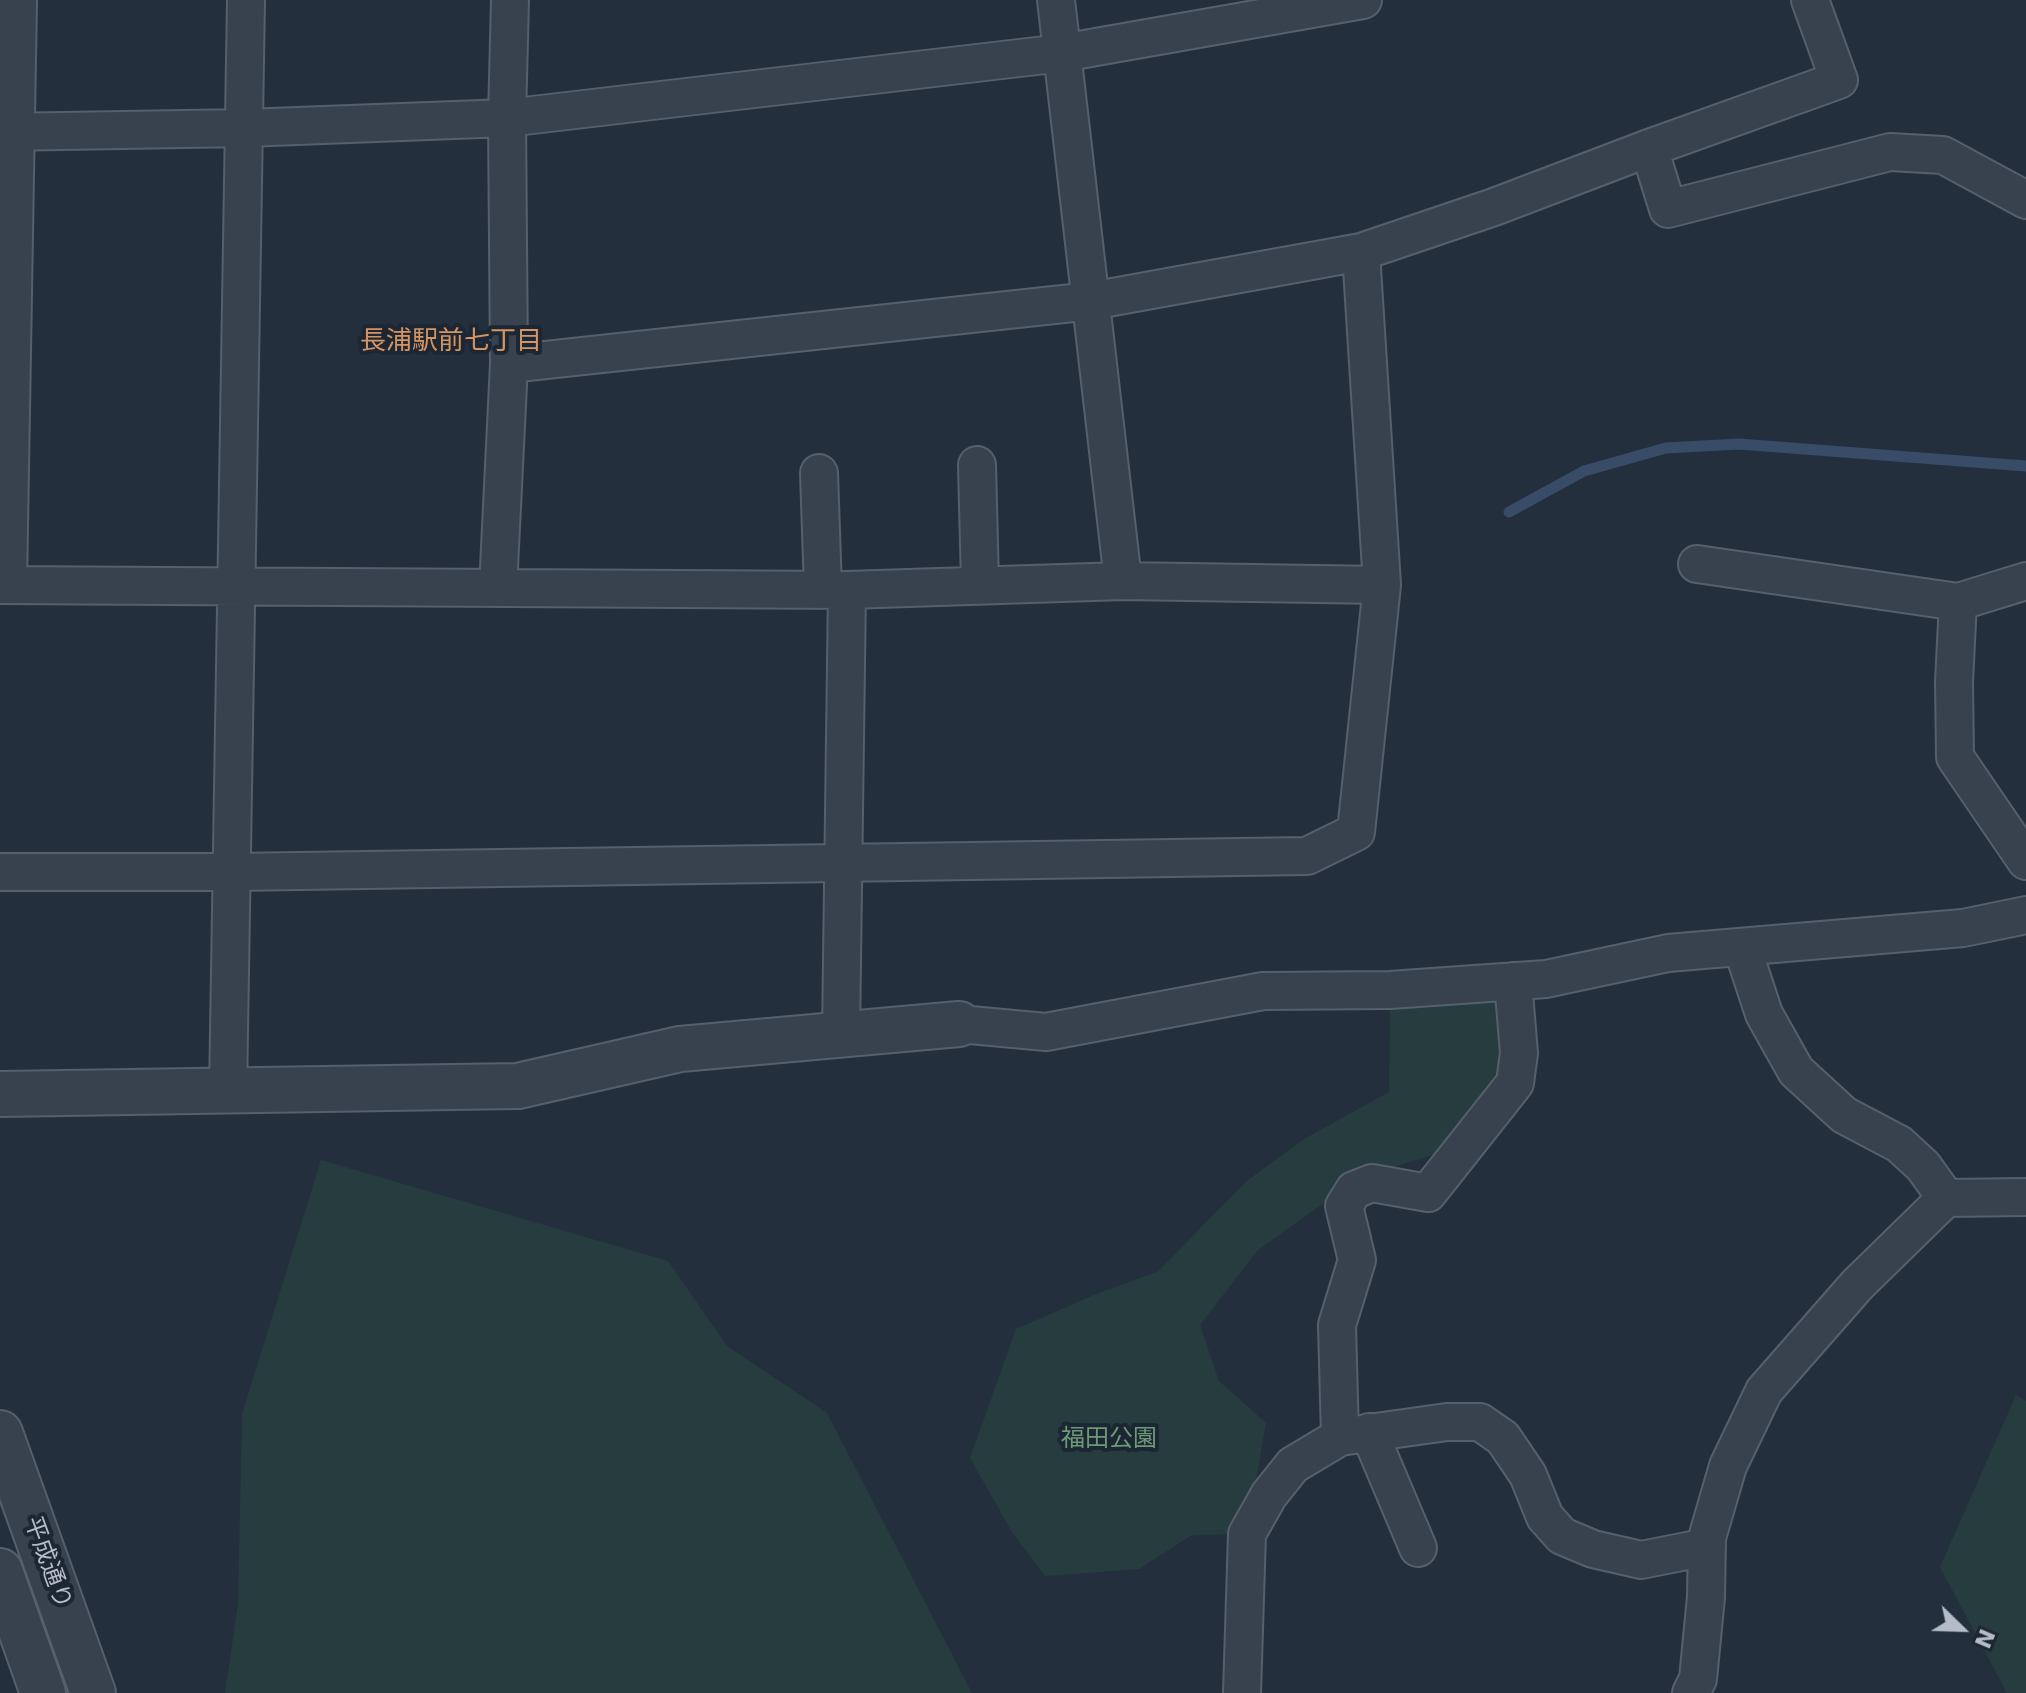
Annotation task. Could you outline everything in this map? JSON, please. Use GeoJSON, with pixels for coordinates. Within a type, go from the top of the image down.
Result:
{"type":"FeatureCollection","features":[{"type":"Feature","properties":{"kind":"street"},"geometry":{"type":"LineString","coordinates":[[18,0],[7,132],[4,585],[835,590],[1123,581],[1382,585]]}},
{"type":"Feature","properties":{"kind":"street"},"geometry":{"type":"LineString","coordinates":[[228,1092],[246,0]]}},
{"type":"Feature","properties":{"kind":"street"},"geometry":{"type":"LineString","coordinates":[[498,588],[509,364],[507,118],[510,0]]}},
{"type":"Feature","properties":{"kind":"street"},"geometry":{"type":"LineString","coordinates":[[1056,0],[1123,581]]}},
{"type":"Feature","properties":{"kind":"street"},"geometry":{"type":"LineString","coordinates":[[7,132],[245,128],[507,118],[1062,53],[1363,0]]}},
{"type":"Feature","properties":{"kind":"street"},"geometry":{"type":"LineString","coordinates":[[509,364],[1091,301],[1361,252],[1494,207],[1839,80],[1810,0]]}},
{"type":"Feature","properties":{"kind":"street"},"geometry":{"type":"LineString","coordinates":[[1649,148],[1668,209],[1890,152],[1943,155],[2026,200]]}},
{"type":"Feature","properties":{"kind":"street"},"geometry":{"type":"LineString","coordinates":[[0,872],[232,872],[1307,856],[1356,832],[1382,585],[1361,252]]}},
{"type":"Feature","properties":{"kind":"street"},"geometry":{"type":"LineString","coordinates":[[977,465],[980,584]]}},
{"type":"Feature","properties":{"kind":"street"},"geometry":{"type":"LineString","coordinates":[[819,473],[835,590],[841,1034]]}},
{"type":"Feature","properties":{"kind":"street"},"geometry":{"type":"LineString","coordinates":[[1697,564],[1958,602],[2026,581]]}},
{"type":"Feature","properties":{"kind":"street"},"geometry":{"type":"LineString","coordinates":[[1958,602],[1954,682],[1955,757],[2026,861]]}},
{"type":"Feature","properties":{"kind":"street"},"geometry":{"type":"LineString","coordinates":[[0,1094],[518,1086],[680,1049],[959,1024],[1046,1032],[1263,991],[1390,990],[1546,979],[1668,953],[1963,928],[2026,915]]}},
{"type":"Feature","properties":{"kind":"street"},"geometry":{"type":"LineString","coordinates":[[1742,947],[1764,1014],[1796,1071],[1844,1115],[1899,1144],[1923,1166],[1946,1198]]}},
{"type":"Feature","properties":{"kind":"street"},"geometry":{"type":"LineString","coordinates":[[1418,1548],[1355,1435],[1337,1325],[1357,1260],[1344,1206],[1354,1190],[1372,1183],[1428,1193],[1515,1083],[1519,1053],[1513,981]]}},
{"type":"Feature","properties":{"kind":"street"},"geometry":{"type":"LineString","coordinates":[[1691,1693],[1698,1679],[1701,1651],[1707,1538],[1728,1466],[1764,1391],[1857,1285],[1946,1198],[2026,1197]]}},
{"type":"Feature","properties":{"kind":"street"},"geometry":{"type":"LineString","coordinates":[[1242,1693],[1247,1534],[1269,1495],[1293,1465],[1355,1435],[1447,1422],[1480,1422],[1503,1438],[1528,1475],[1545,1517],[1562,1536],[1593,1549],[1641,1560],[1707,1547]]}},
{"type":"Feature","properties":{"kind":"street","name":"平成通り"},"geometry":{"type":"LineString","coordinates":[[0,1433],[93,1693]]}},
{"type":"Feature","properties":{"kind":"street","name":"平成通り"},"geometry":{"type":"LineString","coordinates":[[0,1571],[43,1693]]}},
{"type":"Feature","properties":{"kind":"green space","name":"福田公園"},"geometry":{"type":"Polygon","coordinates":[[[1502,981],[1511,1070],[1457,1147],[1357,1179],[1258,1250],[1200,1325],[1219,1381],[1266,1423],[1247,1534],[1192,1535],[1139,1569],[1045,1576],[1012,1532],[970,1458],[1016,1329],[1101,1292],[1157,1272],[1248,1180],[1304,1139],[1389,1092],[1390,990],[1502,981]]]}},
{"type":"Feature","properties":{"kind":"green space"},"geometry":{"type":"Polygon","coordinates":[[[321,1160],[668,1261],[727,1346],[827,1413],[972,1693],[225,1693],[238,1603],[242,1414],[321,1160]]]}},
{"type":"Feature","properties":{"kind":"green space"},"geometry":{"type":"Polygon","coordinates":[[[2016,1395],[2026,1401],[2026,1693],[2007,1693],[1940,1567],[2016,1395]]]}},
{"type":"Feature","properties":{"kind":"waterway"},"geometry":{"type":"LineString","coordinates":[[1509,512],[1584,471],[1666,448],[1739,444],[2026,466]]}},
{"type":"Feature","properties":{"kind":"district","name":"長浦駅前七丁目"},"geometry":{"type":"Point","coordinates":[451,342]}}]}
